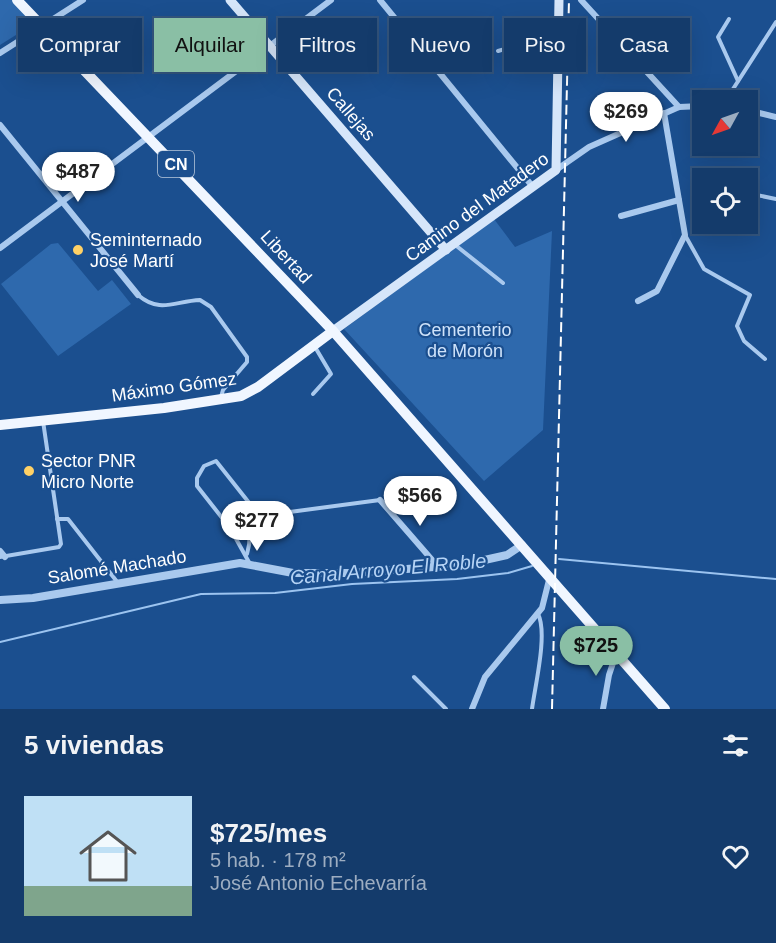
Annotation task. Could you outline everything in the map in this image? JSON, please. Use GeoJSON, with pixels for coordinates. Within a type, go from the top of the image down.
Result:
{"type":"FeatureCollection","features":[{"type":"Feature","properties":{"kind":"main road","name":"Libertad"},"geometry":{"type":"LineString","coordinates":[[17,0],[34,18]]}},
{"type":"Feature","properties":{"kind":"main road","name":"Callejas"},"geometry":{"type":"LineString","coordinates":[[230,0],[450,247]]}},
{"type":"Feature","properties":{"kind":"main road"},"geometry":{"type":"LineString","coordinates":[[558,18],[559,0]]}},
{"type":"Feature","properties":{"kind":"main road","name":"Libertad"},"geometry":{"type":"LineString","coordinates":[[87,72],[333,331],[522,545]]}},
{"type":"Feature","properties":{"kind":"main road"},"geometry":{"type":"LineString","coordinates":[[556,170],[557,72]]}},
{"type":"Feature","properties":{"kind":"main road","name":"Camino del Matadero"},"geometry":{"type":"LineString","coordinates":[[333,331],[556,170]]}},
{"type":"Feature","properties":{"kind":"main road","name":"Máximo Gómez"},"geometry":{"type":"LineString","coordinates":[[0,425],[220,400],[250,392],[333,331]]}},
{"type":"Feature","properties":{"kind":"main road","name":"CN"},"geometry":{"type":"LineString","coordinates":[[522,545],[665,709]]}},
{"type":"Feature","properties":{"kind":"street"},"geometry":{"type":"LineString","coordinates":[[55,18],[83,0]]}},
{"type":"Feature","properties":{"kind":"street"},"geometry":{"type":"LineString","coordinates":[[0,248],[332,0]]}},
{"type":"Feature","properties":{"kind":"street"},"geometry":{"type":"LineString","coordinates":[[380,0],[533,187]]}},
{"type":"Feature","properties":{"kind":"street"},"geometry":{"type":"LineString","coordinates":[[583,0],[679,107]]}},
{"type":"Feature","properties":{"kind":"street"},"geometry":{"type":"LineString","coordinates":[[0,53],[18,41]]}},
{"type":"Feature","properties":{"kind":"street","name":"Camino del Matadero"},"geometry":{"type":"LineString","coordinates":[[556,170],[589,147],[679,107],[692,106]]}},
{"type":"Feature","properties":{"kind":"street"},"geometry":{"type":"LineString","coordinates":[[639,301],[657,291],[685,235],[664,113]]}},
{"type":"Feature","properties":{"kind":"street"},"geometry":{"type":"LineString","coordinates":[[758,113],[776,117]]}},
{"type":"Feature","properties":{"kind":"street"},"geometry":{"type":"LineString","coordinates":[[0,125],[138,296]]}},
{"type":"Feature","properties":{"kind":"street"},"geometry":{"type":"LineString","coordinates":[[621,216],[679,200]]}},
{"type":"Feature","properties":{"kind":"street"},"geometry":{"type":"LineString","coordinates":[[380,500],[435,567]]}},
{"type":"Feature","properties":{"kind":"street","name":"Salomé Machado"},"geometry":{"type":"LineString","coordinates":[[0,600],[33,598],[231,564],[250,564],[293,573],[351,573],[435,567],[483,561],[507,555],[522,545]]}},
{"type":"Feature","properties":{"kind":"street"},"geometry":{"type":"LineString","coordinates":[[472,709],[485,677],[538,614],[545,599],[546,583],[550,576]]}},
{"type":"Feature","properties":{"kind":"street"},"geometry":{"type":"LineString","coordinates":[[603,709],[609,675],[616,654]]}},
{"type":"Feature","properties":{"kind":"lane"},"geometry":{"type":"LineString","coordinates":[[729,19],[718,37],[718,42],[738,82]]}},
{"type":"Feature","properties":{"kind":"lane"},"geometry":{"type":"LineString","coordinates":[[733,90],[776,22]]}},
{"type":"Feature","properties":{"kind":"lane"},"geometry":{"type":"LineString","coordinates":[[498,51],[504,49]]}},
{"type":"Feature","properties":{"kind":"lane"},"geometry":{"type":"LineString","coordinates":[[758,195],[776,199]]}},
{"type":"Feature","properties":{"kind":"lane"},"geometry":{"type":"LineString","coordinates":[[685,235],[705,269],[750,295],[737,326],[744,341],[765,359]]}},
{"type":"Feature","properties":{"kind":"lane"},"geometry":{"type":"LineString","coordinates":[[450,247],[503,283]]}},
{"type":"Feature","properties":{"kind":"lane"},"geometry":{"type":"LineString","coordinates":[[138,296],[154,306],[170,307],[200,300],[212,307],[247,357],[247,362],[223,390],[220,400]]}},
{"type":"Feature","properties":{"kind":"lane"},"geometry":{"type":"LineString","coordinates":[[313,394],[332,374],[314,346]]}},
{"type":"Feature","properties":{"kind":"lane"},"geometry":{"type":"LineString","coordinates":[[2,555],[59,547],[61,544],[42,420]]}},
{"type":"Feature","properties":{"kind":"lane"},"geometry":{"type":"LineString","coordinates":[[250,564],[247,554],[230,528],[197,486],[197,478],[204,466],[216,461],[254,509],[267,515],[380,500]]}},
{"type":"Feature","properties":{"kind":"lane"},"geometry":{"type":"LineString","coordinates":[[230,528],[254,509]]}},
{"type":"Feature","properties":{"kind":"lane"},"geometry":{"type":"LineString","coordinates":[[245,517],[250,528],[250,544],[247,554]]}},
{"type":"Feature","properties":{"kind":"lane"},"geometry":{"type":"LineString","coordinates":[[57,519],[68,519],[119,584]]}},
{"type":"Feature","properties":{"kind":"lane"},"geometry":{"type":"LineString","coordinates":[[532,709],[539,662],[541,622],[538,614]]}},
{"type":"Feature","properties":{"kind":"lane"},"geometry":{"type":"LineString","coordinates":[[414,677],[446,709]]}},
{"type":"Feature","properties":{"kind":"green space"},"geometry":{"type":"Polygon","coordinates":[[[0,0],[13,0],[30,18],[18,18],[18,34],[0,45],[0,0]]]}},
{"type":"Feature","properties":{"kind":"green space","name":"Cementerio de Morón"},"geometry":{"type":"Polygon","coordinates":[[[494,219],[515,247],[552,231],[543,430],[484,481],[344,329],[494,219]]]}},
{"type":"Feature","properties":{"kind":"green space"},"geometry":{"type":"Polygon","coordinates":[[[58,243],[98,291],[112,280],[131,304],[58,356],[1,284],[51,244],[58,243]]]}},
{"type":"Feature","properties":{"kind":"waterway","name":"Canal Arroyo El Roble"},"geometry":{"type":"LineString","coordinates":[[559,559],[776,579]]}},
{"type":"Feature","properties":{"kind":"waterway","name":"Canal Arroyo El Roble"},"geometry":{"type":"LineString","coordinates":[[0,642],[201,594],[275,593],[352,584],[457,579],[508,573],[532,566]]}},
{"type":"Feature","properties":{"kind":"railway"},"geometry":{"type":"LineString","coordinates":[[552,709],[569,0]]}},
{"type":"Feature","properties":{"kind":"place","name":"Seminternado José Martí"},"geometry":{"type":"Point","coordinates":[78,250]}},
{"type":"Feature","properties":{"kind":"place","name":"Sector PNR Micro Norte"},"geometry":{"type":"Point","coordinates":[29,471]}}]}
